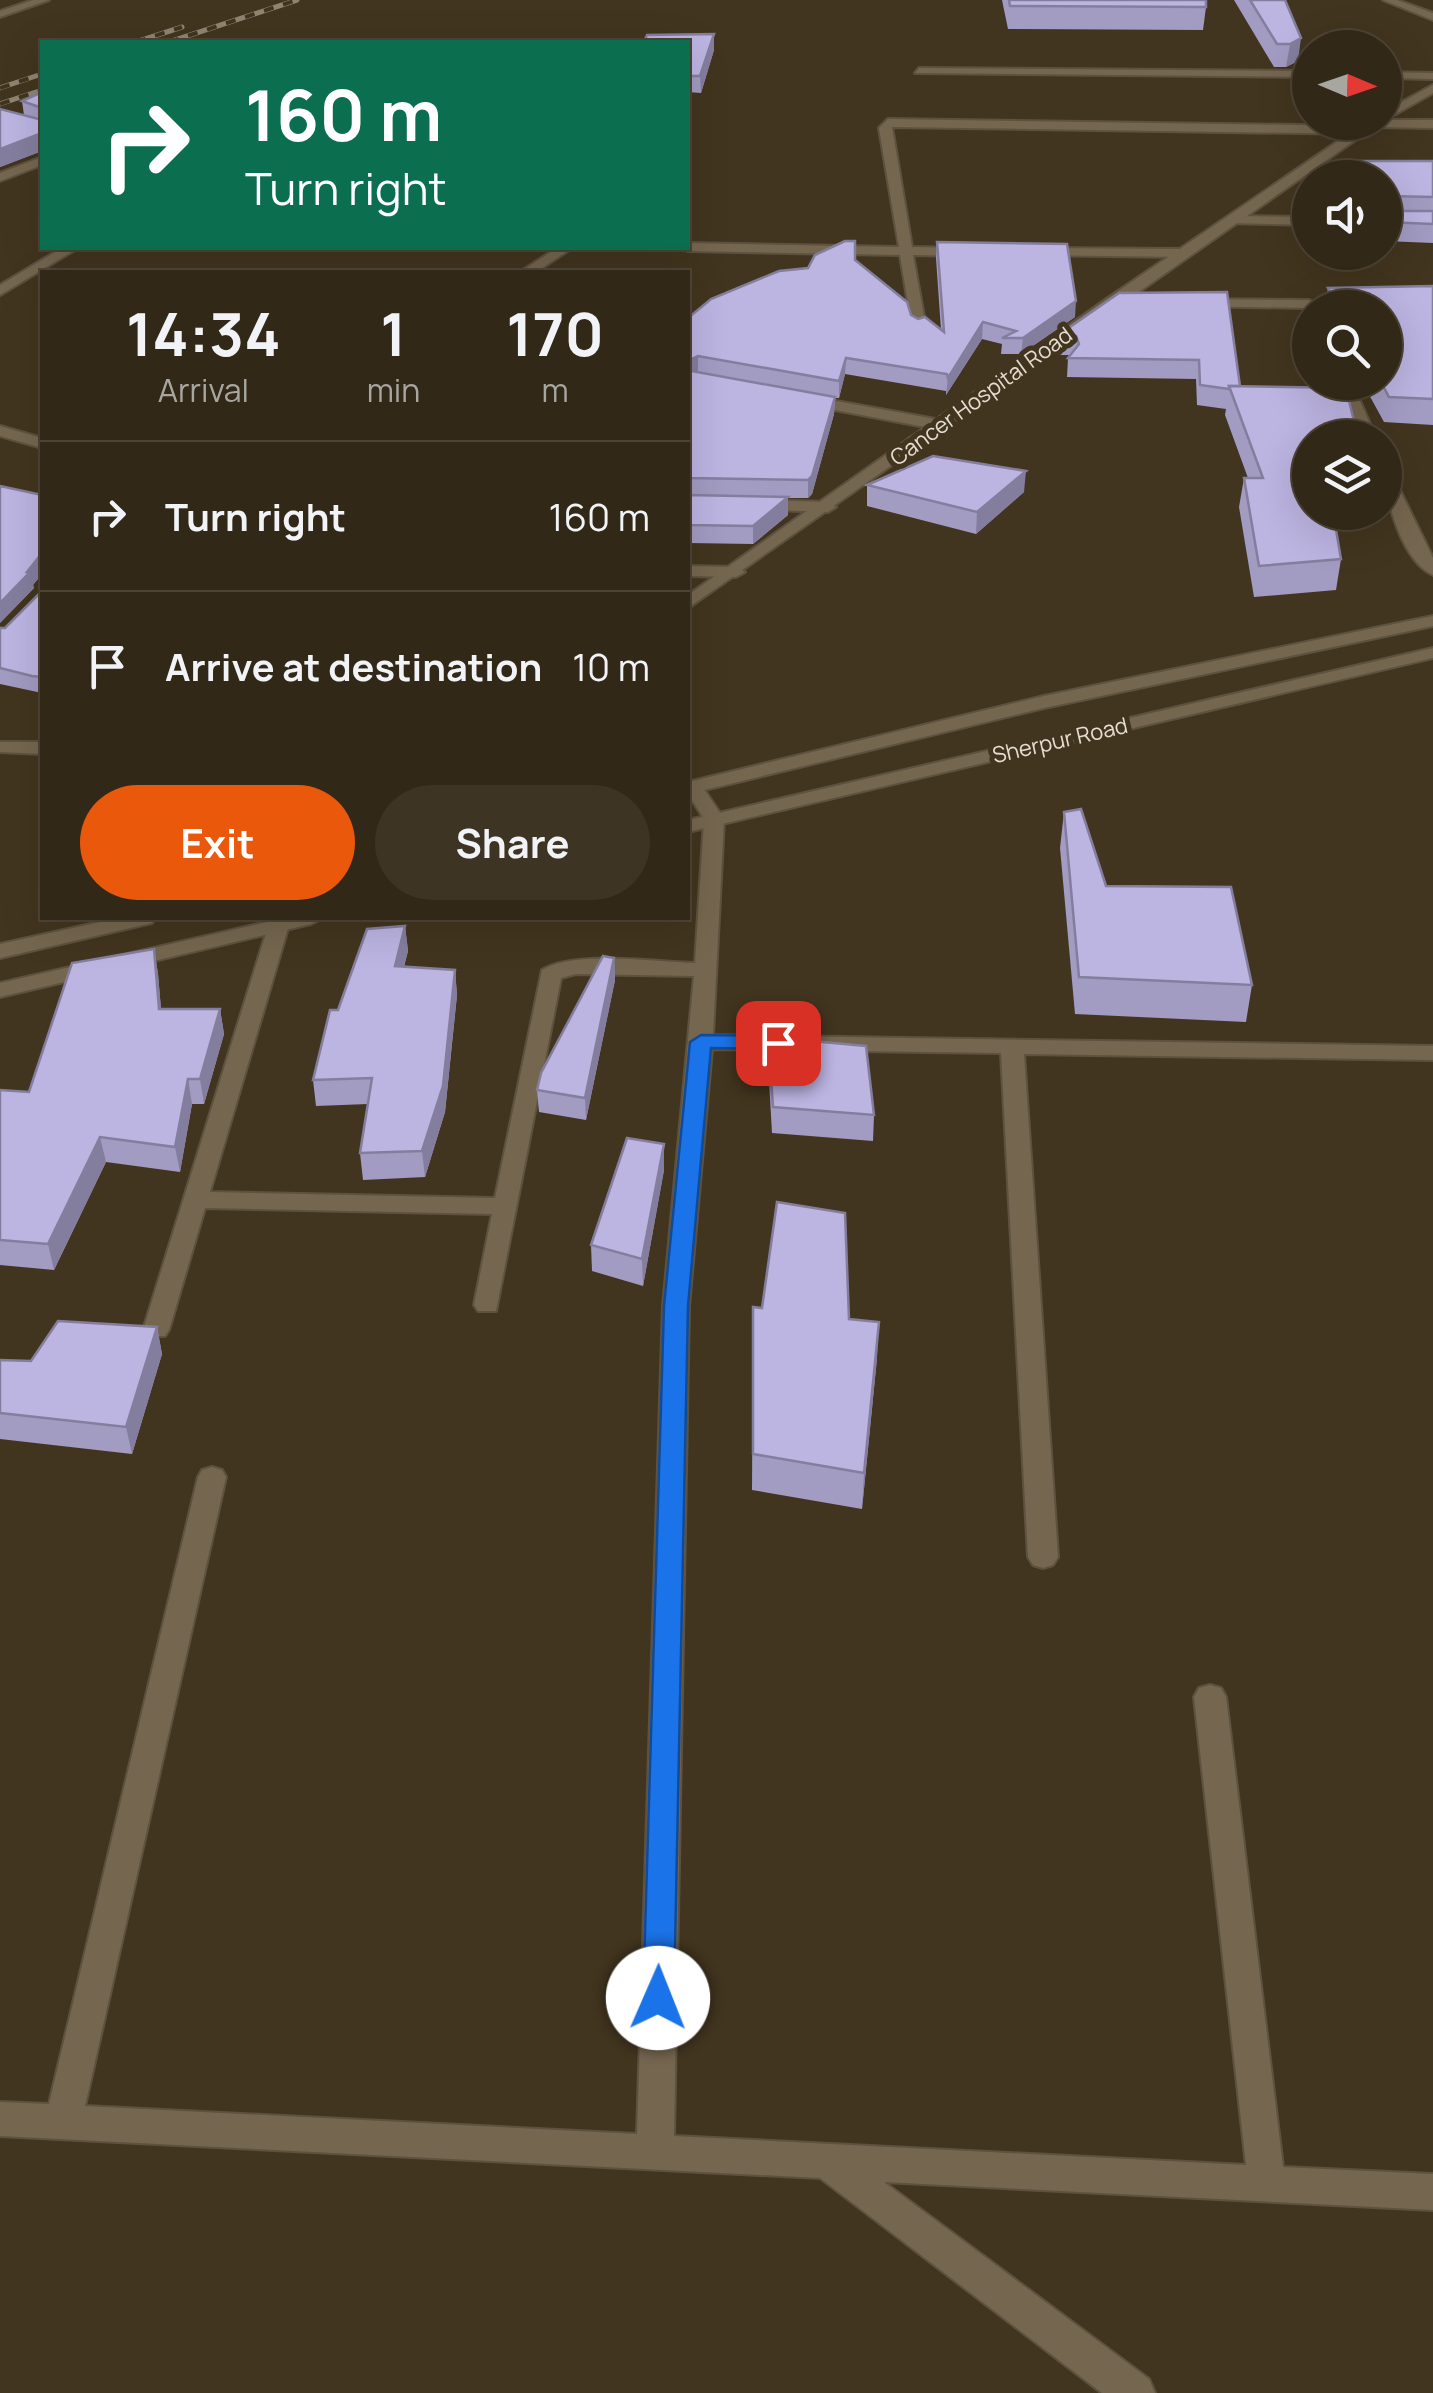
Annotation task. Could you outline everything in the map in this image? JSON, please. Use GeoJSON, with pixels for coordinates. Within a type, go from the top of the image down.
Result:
{"type":"FeatureCollection","features":[{"type":"Feature","properties":{"kind":"street"},"geometry":{"type":"LineString","coordinates":[[0,14],[44,0]]}},
{"type":"Feature","properties":{"kind":"street"},"geometry":{"type":"LineString","coordinates":[[1388,0],[1433,16]]}},
{"type":"Feature","properties":{"kind":"street"},"geometry":{"type":"LineString","coordinates":[[920,71],[1292,74]]}},
{"type":"Feature","properties":{"kind":"street"},"geometry":{"type":"LineString","coordinates":[[1402,75],[1433,76]]}},
{"type":"Feature","properties":{"kind":"street"},"geometry":{"type":"LineString","coordinates":[[1402,106],[1433,88]]}},
{"type":"Feature","properties":{"kind":"street"},"geometry":{"type":"LineString","coordinates":[[919,328],[884,128],[888,123],[912,120],[1292,124]]}},
{"type":"Feature","properties":{"kind":"street"},"geometry":{"type":"LineString","coordinates":[[1402,124],[1433,124]]}},
{"type":"Feature","properties":{"kind":"street","name":"Cancer Hospital Road"},"geometry":{"type":"LineString","coordinates":[[690,602],[1110,303],[1349,140]]}},
{"type":"Feature","properties":{"kind":"street"},"geometry":{"type":"LineString","coordinates":[[0,177],[40,162]]}},
{"type":"Feature","properties":{"kind":"street"},"geometry":{"type":"LineString","coordinates":[[1232,220],[1292,221]]}},
{"type":"Feature","properties":{"kind":"street"},"geometry":{"type":"LineString","coordinates":[[690,248],[978,252]]}},
{"type":"Feature","properties":{"kind":"street"},"geometry":{"type":"LineString","coordinates":[[0,290],[67,250]]}},
{"type":"Feature","properties":{"kind":"street"},"geometry":{"type":"LineString","coordinates":[[530,270],[562,250]]}},
{"type":"Feature","properties":{"kind":"street"},"geometry":{"type":"LineString","coordinates":[[1015,252],[1183,253]]}},
{"type":"Feature","properties":{"kind":"street"},"geometry":{"type":"LineString","coordinates":[[1110,303],[1130,303]]}},
{"type":"Feature","properties":{"kind":"street"},"geometry":{"type":"LineString","coordinates":[[1170,303],[1292,305]]}},
{"type":"Feature","properties":{"kind":"street"},"geometry":{"type":"LineString","coordinates":[[791,398],[941,425]]}},
{"type":"Feature","properties":{"kind":"street"},"geometry":{"type":"LineString","coordinates":[[0,430],[40,441]]}},
{"type":"Feature","properties":{"kind":"street"},"geometry":{"type":"LineString","coordinates":[[740,505],[828,507]]}},
{"type":"Feature","properties":{"kind":"street"},"geometry":{"type":"LineString","coordinates":[[1402,514],[1418,550],[1433,570]]}},
{"type":"Feature","properties":{"kind":"street"},"geometry":{"type":"LineString","coordinates":[[690,571],[736,572]]}},
{"type":"Feature","properties":{"kind":"street","name":"Sherpur Road"},"geometry":{"type":"LineString","coordinates":[[690,788],[1044,702],[1433,621]]}},
{"type":"Feature","properties":{"kind":"street","name":"Sherpur Road"},"geometry":{"type":"LineString","coordinates":[[690,825],[1433,653]]}},
{"type":"Feature","properties":{"kind":"street"},"geometry":{"type":"LineString","coordinates":[[4,747],[40,748]]}},
{"type":"Feature","properties":{"kind":"street"},"geometry":{"type":"LineString","coordinates":[[655,2151],[676,1306],[701,1042],[714,819],[690,788]]}},
{"type":"Feature","properties":{"kind":"street"},"geometry":{"type":"LineString","coordinates":[[0,951],[135,920]]}},
{"type":"Feature","properties":{"kind":"street"},"geometry":{"type":"LineString","coordinates":[[0,990],[279,921]]}},
{"type":"Feature","properties":{"kind":"street"},"geometry":{"type":"LineString","coordinates":[[156,1330],[279,921]]}},
{"type":"Feature","properties":{"kind":"street"},"geometry":{"type":"LineString","coordinates":[[487,1305],[550,974],[576,967],[705,970]]}},
{"type":"Feature","properties":{"kind":"street"},"geometry":{"type":"LineString","coordinates":[[701,1042],[1433,1053]]}},
{"type":"Feature","properties":{"kind":"street"},"geometry":{"type":"LineString","coordinates":[[1012,1047],[1043,1556]]}},
{"type":"Feature","properties":{"kind":"street"},"geometry":{"type":"LineString","coordinates":[[195,1200],[504,1206]]}},
{"type":"Feature","properties":{"kind":"street"},"geometry":{"type":"LineString","coordinates":[[64,2122],[212,1477]]}},
{"type":"Feature","properties":{"kind":"street"},"geometry":{"type":"LineString","coordinates":[[1210,1697],[1266,2184]]}},
{"type":"Feature","properties":{"kind":"street"},"geometry":{"type":"LineString","coordinates":[[0,2119],[1433,2192]]}},
{"type":"Feature","properties":{"kind":"street"},"geometry":{"type":"LineString","coordinates":[[824,2160],[1134,2393]]}},
{"type":"Feature","properties":{"kind":"building"},"geometry":{"type":"Polygon","coordinates":[[[1009,0],[1206,0],[1206,7],[1010,6],[1009,0]]]}},
{"type":"Feature","properties":{"kind":"building"},"geometry":{"type":"Polygon","coordinates":[[[1250,0],[1285,0],[1298,30],[1292,30],[1292,43],[1277,44],[1250,0]]]}},
{"type":"Feature","properties":{"kind":"building"},"geometry":{"type":"Polygon","coordinates":[[[714,34],[700,76],[690,76],[690,40],[645,40],[647,35],[714,34]]]}},
{"type":"Feature","properties":{"kind":"building"},"geometry":{"type":"Polygon","coordinates":[[[40,93],[40,107],[22,101],[40,93]]]}},
{"type":"Feature","properties":{"kind":"building"},"geometry":{"type":"Polygon","coordinates":[[[0,109],[40,119],[40,134],[0,149],[0,109]]]}},
{"type":"Feature","properties":{"kind":"building"},"geometry":{"type":"Polygon","coordinates":[[[1402,161],[1433,161],[1433,197],[1402,196],[1402,161]]]}},
{"type":"Feature","properties":{"kind":"building"},"geometry":{"type":"Polygon","coordinates":[[[1402,211],[1433,211],[1433,224],[1402,223],[1402,211]]]}},
{"type":"Feature","properties":{"kind":"building"},"geometry":{"type":"Polygon","coordinates":[[[845,241],[855,241],[855,260],[907,302],[911,315],[925,317],[944,332],[937,242],[1067,244],[1076,301],[1023,338],[1002,338],[1016,331],[983,322],[948,378],[947,374],[846,358],[839,381],[698,356],[690,360],[690,316],[711,299],[779,271],[808,268],[815,255],[845,241]]]}},
{"type":"Feature","properties":{"kind":"building"},"geometry":{"type":"Polygon","coordinates":[[[1433,286],[1433,399],[1402,398],[1402,290],[1328,288],[1433,286]]]}},
{"type":"Feature","properties":{"kind":"building"},"geometry":{"type":"Polygon","coordinates":[[[1227,292],[1240,386],[1229,389],[1200,385],[1199,360],[1068,358],[1079,344],[1076,336],[1057,336],[1119,293],[1227,292]]]}},
{"type":"Feature","properties":{"kind":"building"},"geometry":{"type":"Polygon","coordinates":[[[690,368],[691,371],[835,397],[808,480],[690,478],[690,368]]]}},
{"type":"Feature","properties":{"kind":"building"},"geometry":{"type":"Polygon","coordinates":[[[1229,386],[1292,387],[1292,400],[1349,400],[1354,420],[1292,420],[1292,530],[1336,530],[1341,559],[1259,566],[1244,478],[1263,478],[1229,386]]]}},
{"type":"Feature","properties":{"kind":"building"},"geometry":{"type":"Polygon","coordinates":[[[933,456],[1026,471],[977,512],[867,485],[933,456]]]}},
{"type":"Feature","properties":{"kind":"building"},"geometry":{"type":"Polygon","coordinates":[[[0,486],[40,495],[40,556],[0,603],[0,486]]]}},
{"type":"Feature","properties":{"kind":"building"},"geometry":{"type":"Polygon","coordinates":[[[690,495],[788,497],[753,526],[690,525],[690,495]]]}},
{"type":"Feature","properties":{"kind":"building"},"geometry":{"type":"Polygon","coordinates":[[[40,593],[40,677],[0,668],[0,628],[5,628],[40,593]]]}},
{"type":"Feature","properties":{"kind":"building"},"geometry":{"type":"Polygon","coordinates":[[[1081,809],[1106,886],[1231,887],[1252,985],[1079,977],[1064,812],[1081,809]]]}},
{"type":"Feature","properties":{"kind":"building"},"geometry":{"type":"Polygon","coordinates":[[[405,926],[395,966],[455,970],[443,1086],[422,1151],[360,1153],[372,1078],[313,1080],[330,1010],[338,1010],[367,929],[405,926]]]}},
{"type":"Feature","properties":{"kind":"building"},"geometry":{"type":"Polygon","coordinates":[[[154,949],[159,1009],[220,1009],[200,1079],[188,1079],[175,1147],[100,1137],[48,1244],[0,1240],[0,1090],[29,1092],[72,963],[154,949]]]}},
{"type":"Feature","properties":{"kind":"building"},"geometry":{"type":"Polygon","coordinates":[[[603,956],[614,958],[585,1098],[537,1090],[541,1073],[603,956]]]}},
{"type":"Feature","properties":{"kind":"building"},"geometry":{"type":"Polygon","coordinates":[[[768,1037],[866,1046],[874,1115],[773,1107],[768,1037]]]}},
{"type":"Feature","properties":{"kind":"building"},"geometry":{"type":"Polygon","coordinates":[[[627,1138],[664,1144],[642,1259],[591,1245],[627,1138]]]}},
{"type":"Feature","properties":{"kind":"building"},"geometry":{"type":"Polygon","coordinates":[[[777,1202],[845,1213],[849,1319],[879,1322],[864,1473],[753,1454],[753,1307],[762,1308],[777,1202]]]}},
{"type":"Feature","properties":{"kind":"building"},"geometry":{"type":"Polygon","coordinates":[[[58,1321],[157,1327],[126,1427],[0,1413],[0,1360],[31,1361],[58,1321]]]}},
{"type":"Feature","properties":{"kind":"railway"},"geometry":{"type":"LineString","coordinates":[[175,40],[297,0]]}},
{"type":"Feature","properties":{"kind":"railway"},"geometry":{"type":"LineString","coordinates":[[142,40],[182,27]]}},
{"type":"Feature","properties":{"kind":"railway"},"geometry":{"type":"LineString","coordinates":[[0,88],[40,75]]}},
{"type":"Feature","properties":{"kind":"railway"},"geometry":{"type":"LineString","coordinates":[[0,104],[40,91]]}},
{"type":"Feature","properties":{"kind":"route"},"geometry":{"type":"LineString","coordinates":[[658,1998],[676,1306],[701,1042],[778,1043]]}}]}
